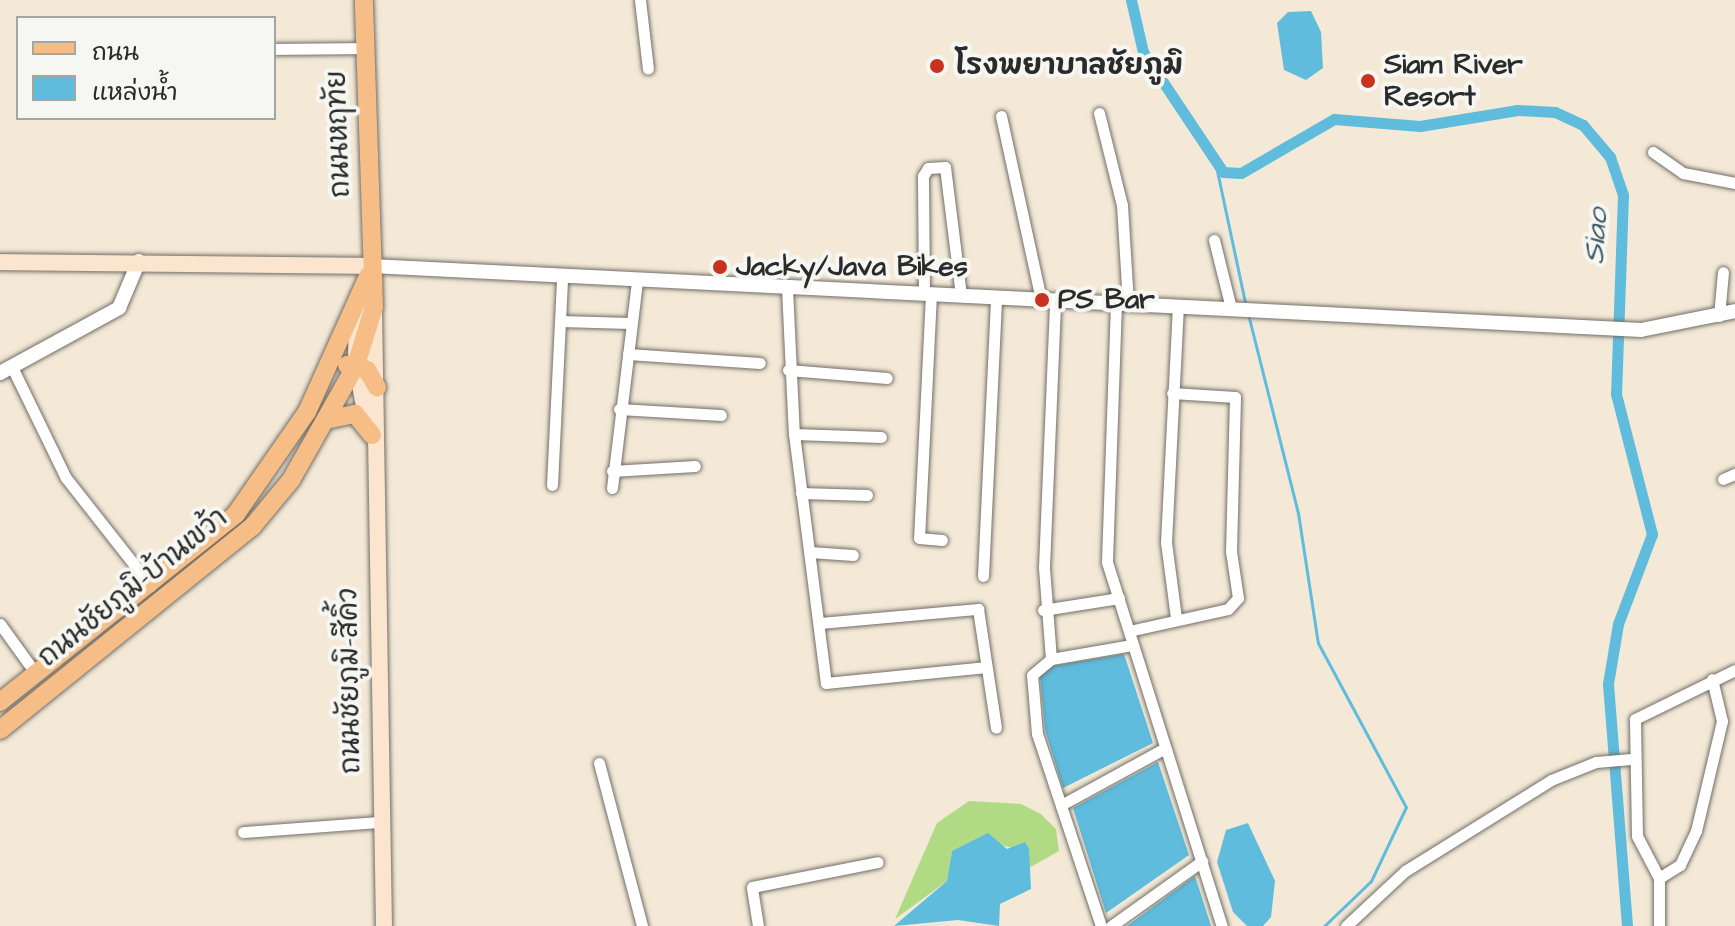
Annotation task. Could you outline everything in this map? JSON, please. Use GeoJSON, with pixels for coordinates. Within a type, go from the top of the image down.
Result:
{"type":"FeatureCollection","features":[{"type":"Feature","properties":{"kind":"main road","name":"ถนนหฤทัย"},"geometry":{"type":"LineString","coordinates":[[364,0],[371,266]]}},
{"type":"Feature","properties":{"kind":"main road"},"geometry":{"type":"LineString","coordinates":[[0,262],[139,261],[371,266]]}},
{"type":"Feature","properties":{"kind":"main road","name":"ถนนชัยภูมิ-สีคิ้ว"},"geometry":{"type":"LineString","coordinates":[[371,266],[366,307],[377,387],[372,435],[384,926]]}},
{"type":"Feature","properties":{"kind":"main road","name":"ถนนชัยภูมิ-บ้านเขว้า"},"geometry":{"type":"LineString","coordinates":[[0,730],[221,557],[291,480],[356,365],[366,307]]}},
{"type":"Feature","properties":{"kind":"main road","name":"ถนนชัยภูมิ-บ้านเขว้า"},"geometry":{"type":"LineString","coordinates":[[0,702],[152,587],[236,514],[323,383],[366,307]]}},
{"type":"Feature","properties":{"kind":"main road"},"geometry":{"type":"LineString","coordinates":[[323,383],[336,369],[356,365],[377,387]]}},
{"type":"Feature","properties":{"kind":"main road","name":"ถนนชัยภูมิ-สีคิ้ว"},"geometry":{"type":"LineString","coordinates":[[356,365],[372,435]]}},
{"type":"Feature","properties":{"kind":"main road"},"geometry":{"type":"LineString","coordinates":[[326,420],[355,414],[372,435]]}},
{"type":"Feature","properties":{"kind":"street"},"geometry":{"type":"LineString","coordinates":[[640,0],[648,69]]}},
{"type":"Feature","properties":{"kind":"street"},"geometry":{"type":"LineString","coordinates":[[276,49],[365,48]]}},
{"type":"Feature","properties":{"kind":"street"},"geometry":{"type":"LineString","coordinates":[[1099,113],[1122,205],[1122,303],[1106,534],[1132,645],[1222,926]]}},
{"type":"Feature","properties":{"kind":"street"},"geometry":{"type":"LineString","coordinates":[[1001,116],[1048,300],[1043,610],[1051,659]]}},
{"type":"Feature","properties":{"kind":"street"},"geometry":{"type":"LineString","coordinates":[[1653,152],[1683,173],[1735,183]]}},
{"type":"Feature","properties":{"kind":"street"},"geometry":{"type":"LineString","coordinates":[[942,540],[919,538],[928,294],[923,176],[928,168],[945,167],[961,296]]}},
{"type":"Feature","properties":{"kind":"street"},"geometry":{"type":"LineString","coordinates":[[1214,240],[1235,308]]}},
{"type":"Feature","properties":{"kind":"street"},"geometry":{"type":"LineString","coordinates":[[139,261],[119,308],[6,370],[66,478],[152,587]]}},
{"type":"Feature","properties":{"kind":"street"},"geometry":{"type":"LineString","coordinates":[[371,266],[1641,330],[1735,311]]}},
{"type":"Feature","properties":{"kind":"street"},"geometry":{"type":"LineString","coordinates":[[1719,316],[1723,272]]}},
{"type":"Feature","properties":{"kind":"street"},"geometry":{"type":"LineString","coordinates":[[552,485],[562,277]]}},
{"type":"Feature","properties":{"kind":"street"},"geometry":{"type":"LineString","coordinates":[[612,488],[619,409],[637,281]]}},
{"type":"Feature","properties":{"kind":"street"},"geometry":{"type":"LineString","coordinates":[[787,288],[788,370],[794,434],[826,683],[986,667]]}},
{"type":"Feature","properties":{"kind":"street"},"geometry":{"type":"LineString","coordinates":[[983,576],[996,297]]}},
{"type":"Feature","properties":{"kind":"street"},"geometry":{"type":"LineString","coordinates":[[1176,618],[1167,565],[1178,306]]}},
{"type":"Feature","properties":{"kind":"street"},"geometry":{"type":"LineString","coordinates":[[560,321],[630,323]]}},
{"type":"Feature","properties":{"kind":"street"},"geometry":{"type":"LineString","coordinates":[[628,354],[760,363]]}},
{"type":"Feature","properties":{"kind":"street"},"geometry":{"type":"LineString","coordinates":[[788,370],[887,378]]}},
{"type":"Feature","properties":{"kind":"street"},"geometry":{"type":"LineString","coordinates":[[1129,631],[1237,601],[1231,551],[1237,404],[1232,395],[1172,393]]}},
{"type":"Feature","properties":{"kind":"street"},"geometry":{"type":"LineString","coordinates":[[619,409],[721,415]]}},
{"type":"Feature","properties":{"kind":"street"},"geometry":{"type":"LineString","coordinates":[[794,434],[881,437]]}},
{"type":"Feature","properties":{"kind":"street"},"geometry":{"type":"LineString","coordinates":[[612,471],[695,466]]}},
{"type":"Feature","properties":{"kind":"street"},"geometry":{"type":"LineString","coordinates":[[1723,479],[1735,474]]}},
{"type":"Feature","properties":{"kind":"street"},"geometry":{"type":"LineString","coordinates":[[801,493],[867,495]]}},
{"type":"Feature","properties":{"kind":"street"},"geometry":{"type":"LineString","coordinates":[[810,552],[853,555]]}},
{"type":"Feature","properties":{"kind":"street"},"geometry":{"type":"LineString","coordinates":[[1043,610],[1119,598]]}},
{"type":"Feature","properties":{"kind":"street"},"geometry":{"type":"LineString","coordinates":[[820,623],[978,609],[996,728]]}},
{"type":"Feature","properties":{"kind":"street"},"geometry":{"type":"LineString","coordinates":[[0,624],[36,674]]}},
{"type":"Feature","properties":{"kind":"street"},"geometry":{"type":"LineString","coordinates":[[1101,926],[1037,734],[1031,682],[1034,668],[1051,659],[1132,645]]}},
{"type":"Feature","properties":{"kind":"street"},"geometry":{"type":"LineString","coordinates":[[1659,926],[1659,878],[1637,836],[1632,759],[1635,719],[1735,670]]}},
{"type":"Feature","properties":{"kind":"street"},"geometry":{"type":"LineString","coordinates":[[1659,878],[1680,865],[1696,831],[1722,721],[1712,679]]}},
{"type":"Feature","properties":{"kind":"street"},"geometry":{"type":"LineString","coordinates":[[1061,805],[1165,748]]}},
{"type":"Feature","properties":{"kind":"street"},"geometry":{"type":"LineString","coordinates":[[1346,926],[1405,871],[1551,780],[1596,762],[1632,759]]}},
{"type":"Feature","properties":{"kind":"street"},"geometry":{"type":"LineString","coordinates":[[599,763],[642,926]]}},
{"type":"Feature","properties":{"kind":"street"},"geometry":{"type":"LineString","coordinates":[[243,832],[380,822]]}},
{"type":"Feature","properties":{"kind":"street"},"geometry":{"type":"LineString","coordinates":[[1111,926],[1202,861]]}},
{"type":"Feature","properties":{"kind":"street"},"geometry":{"type":"LineString","coordinates":[[758,926],[752,887],[878,862]]}},
{"type":"Feature","properties":{"kind":"green space"},"geometry":{"type":"Polygon","coordinates":[[[969,801],[1021,804],[1041,814],[1056,829],[1059,851],[1027,869],[1029,860],[1017,849],[979,840],[952,851],[947,881],[895,919],[937,823],[969,801]]]}},
{"type":"Feature","properties":{"kind":"water"},"geometry":{"type":"Polygon","coordinates":[[[1311,11],[1321,32],[1323,68],[1306,80],[1284,70],[1277,23],[1288,12],[1311,11]]]}},
{"type":"Feature","properties":{"kind":"water"},"geometry":{"type":"Polygon","coordinates":[[[1124,654],[1153,743],[1063,788],[1045,730],[1040,675],[1052,666],[1124,654]]]}},
{"type":"Feature","properties":{"kind":"water"},"geometry":{"type":"Polygon","coordinates":[[[1158,762],[1189,855],[1106,913],[1073,808],[1158,762]]]}},
{"type":"Feature","properties":{"kind":"water"},"geometry":{"type":"Polygon","coordinates":[[[1248,823],[1275,881],[1271,917],[1263,926],[1247,926],[1233,912],[1217,862],[1226,830],[1248,823]]]}},
{"type":"Feature","properties":{"kind":"water"},"geometry":{"type":"Polygon","coordinates":[[[988,833],[1007,849],[1025,842],[1029,849],[1031,889],[1000,904],[999,926],[958,920],[894,926],[947,881],[952,851],[988,833]]]}},
{"type":"Feature","properties":{"kind":"water"},"geometry":{"type":"Polygon","coordinates":[[[1195,876],[1211,926],[1127,926],[1195,876]]]}},
{"type":"Feature","properties":{"kind":"waterway","name":"Siao"},"geometry":{"type":"LineString","coordinates":[[1131,0],[1143,52],[1223,172],[1241,173],[1334,119],[1420,126],[1518,110],[1555,112],[1583,125],[1610,157],[1623,195],[1616,394],[1652,534],[1618,624],[1608,684],[1627,926]]}},
{"type":"Feature","properties":{"kind":"waterway"},"geometry":{"type":"LineString","coordinates":[[1216,166],[1246,307]]}},
{"type":"Feature","properties":{"kind":"waterway"},"geometry":{"type":"LineString","coordinates":[[1248,314],[1298,513],[1318,643],[1406,807],[1371,881],[1324,926]]}},
{"type":"Feature","properties":{"kind":"place","name":"โรงพยาบาลชัยภูมิ"},"geometry":{"type":"Point","coordinates":[937,66]}},
{"type":"Feature","properties":{"kind":"place","name":"Siam River Resort"},"geometry":{"type":"Point","coordinates":[1368,81]}},
{"type":"Feature","properties":{"kind":"place","name":"Jacky/Java Bikes"},"geometry":{"type":"Point","coordinates":[720,267]}},
{"type":"Feature","properties":{"kind":"place","name":"PS Bar"},"geometry":{"type":"Point","coordinates":[1042,300]}}]}
